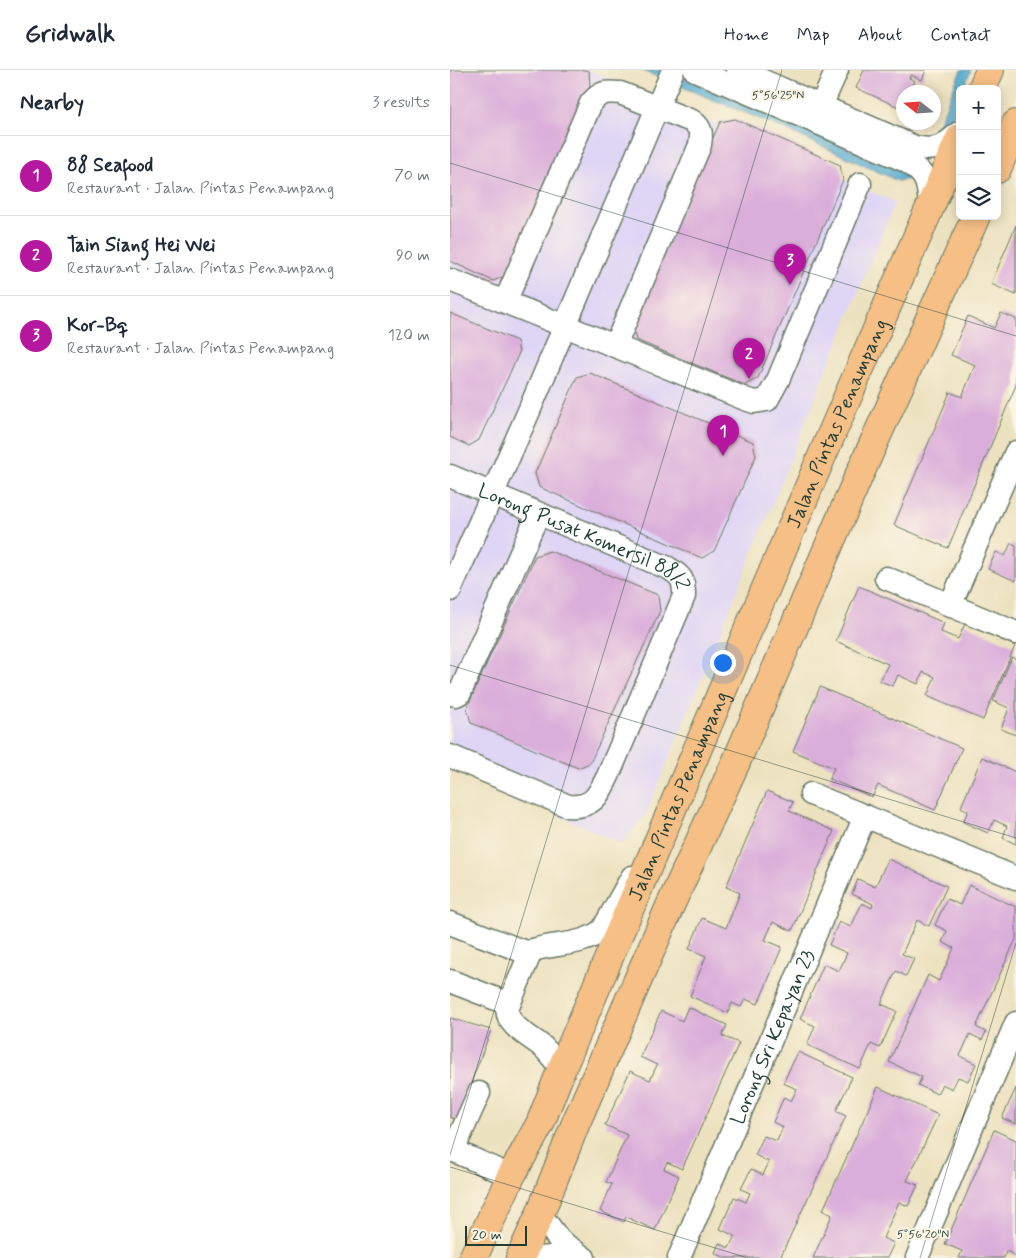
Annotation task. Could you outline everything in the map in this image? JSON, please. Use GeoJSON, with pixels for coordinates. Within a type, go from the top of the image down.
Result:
{"type":"FeatureCollection","features":[{"type":"Feature","properties":{"kind":"main road"},"geometry":{"type":"LineString","coordinates":[[984,85],[990,70]]}},
{"type":"Feature","properties":{"kind":"main road"},"geometry":{"type":"LineString","coordinates":[[1001,159],[1016,124]]}},
{"type":"Feature","properties":{"kind":"main road","name":"Jalan Pintas Penampang"},"geometry":{"type":"LineString","coordinates":[[473,1258],[511,1176],[540,1124],[562,1068],[822,456],[956,147]]}},
{"type":"Feature","properties":{"kind":"main road","name":"Jalan Pintas Penampang"},"geometry":{"type":"LineString","coordinates":[[520,1258],[540,1214],[575,1125],[670,906],[736,760],[857,480],[974,220]]}},
{"type":"Feature","properties":{"kind":"main road"},"geometry":{"type":"LineString","coordinates":[[540,1124],[561,1120],[575,1125]]}},
{"type":"Feature","properties":{"kind":"street"},"geometry":{"type":"LineString","coordinates":[[450,590],[529,411],[673,70]]}},
{"type":"Feature","properties":{"kind":"street"},"geometry":{"type":"LineString","coordinates":[[695,70],[910,154],[924,149],[944,146],[956,136]]}},
{"type":"Feature","properties":{"kind":"street"},"geometry":{"type":"LineString","coordinates":[[738,70],[821,106],[910,154],[924,174],[929,187],[930,205]]}},
{"type":"Feature","properties":{"kind":"street"},"geometry":{"type":"LineString","coordinates":[[821,106],[836,70]]}},
{"type":"Feature","properties":{"kind":"street"},"geometry":{"type":"LineString","coordinates":[[505,302],[591,103],[598,95],[608,92],[620,93],[657,107],[692,121],[699,126],[702,135],[700,144],[615,346]]}},
{"type":"Feature","properties":{"kind":"street"},"geometry":{"type":"LineString","coordinates":[[450,280],[745,399],[754,402],[768,400],[860,184]]}},
{"type":"Feature","properties":{"kind":"street"},"geometry":{"type":"LineString","coordinates":[[950,606],[1016,452]]}},
{"type":"Feature","properties":{"kind":"street","name":"Lorong Pusat Komersil 88/2"},"geometry":{"type":"LineString","coordinates":[[450,476],[668,568],[679,574],[684,584],[684,596],[648,682],[595,799],[579,807],[568,806],[450,756]]}},
{"type":"Feature","properties":{"kind":"street"},"geometry":{"type":"LineString","coordinates":[[450,694],[456,695],[460,693],[538,514]]}},
{"type":"Feature","properties":{"kind":"street"},"geometry":{"type":"LineString","coordinates":[[886,578],[1016,633]]}},
{"type":"Feature","properties":{"kind":"street"},"geometry":{"type":"LineString","coordinates":[[811,794],[1016,878]]}},
{"type":"Feature","properties":{"kind":"street","name":"Lorong Sri Kepayan 23"},"geometry":{"type":"LineString","coordinates":[[679,1258],[864,816]]}},
{"type":"Feature","properties":{"kind":"street"},"geometry":{"type":"LineString","coordinates":[[562,1068],[544,1048],[511,1022],[507,1016],[509,1004],[530,954],[533,950],[539,948],[588,939],[598,934],[603,929],[631,878],[650,863]]}},
{"type":"Feature","properties":{"kind":"street"},"geometry":{"type":"LineString","coordinates":[[450,923],[530,954]]}},
{"type":"Feature","properties":{"kind":"street"},"geometry":{"type":"LineString","coordinates":[[450,981],[509,1004]]}},
{"type":"Feature","properties":{"kind":"street"},"geometry":{"type":"LineString","coordinates":[[917,1258],[1016,1023]]}},
{"type":"Feature","properties":{"kind":"street"},"geometry":{"type":"LineString","coordinates":[[479,1093],[452,1150],[511,1176]]}},
{"type":"Feature","properties":{"kind":"street"},"geometry":{"type":"LineString","coordinates":[[540,1214],[560,1241],[584,1258]]}},
{"type":"Feature","properties":{"kind":"street"},"geometry":{"type":"LineString","coordinates":[[540,1258],[558,1258]]}},
{"type":"Feature","properties":{"kind":"shaded area"},"geometry":{"type":"Polygon","coordinates":[[[450,70],[589,70],[895,202],[646,815],[621,844],[450,766],[450,70]]]}},
{"type":"Feature","properties":{"kind":"water"},"geometry":{"type":"Polygon","coordinates":[[[641,70],[665,70],[901,171],[933,130],[941,130],[941,118],[961,70],[971,70],[965,85],[956,85],[956,108],[954,114],[910,179],[898,181],[787,130],[641,70]]]}},
{"type":"Feature","properties":{"kind":"building"},"geometry":{"type":"Polygon","coordinates":[[[450,70],[589,71],[590,86],[505,276],[493,281],[450,261],[450,70]]]}},
{"type":"Feature","properties":{"kind":"building"},"geometry":{"type":"Polygon","coordinates":[[[864,70],[926,70],[922,80],[911,75],[909,78],[915,81],[913,85],[896,85],[896,106],[856,88],[864,70]]]}},
{"type":"Feature","properties":{"kind":"building"},"geometry":{"type":"Polygon","coordinates":[[[735,119],[840,165],[843,180],[758,378],[745,385],[636,340],[632,324],[720,122],[735,119]]]}},
{"type":"Feature","properties":{"kind":"building"},"geometry":{"type":"Polygon","coordinates":[[[1016,225],[1016,295],[991,284],[1016,225]]]}},
{"type":"Feature","properties":{"kind":"building"},"geometry":{"type":"Polygon","coordinates":[[[450,313],[517,341],[519,353],[479,440],[469,446],[450,437],[450,313]]]}},
{"type":"Feature","properties":{"kind":"building"},"geometry":{"type":"Polygon","coordinates":[[[1001,313],[1016,319],[1016,385],[948,548],[894,525],[950,392],[962,397],[975,365],[951,355],[968,316],[994,328],[1001,313]]]}},
{"type":"Feature","properties":{"kind":"building"},"geometry":{"type":"Polygon","coordinates":[[[590,373],[753,442],[756,456],[714,551],[702,558],[539,487],[535,473],[577,377],[590,373]]]}},
{"type":"Feature","properties":{"kind":"building"},"geometry":{"type":"Polygon","coordinates":[[[1011,543],[1016,545],[1016,581],[988,569],[996,552],[1005,556],[1011,543]]]}},
{"type":"Feature","properties":{"kind":"building"},"geometry":{"type":"Polygon","coordinates":[[[550,551],[658,595],[660,611],[590,763],[578,768],[471,723],[467,708],[535,556],[550,551]]]}},
{"type":"Feature","properties":{"kind":"building"},"geometry":{"type":"Polygon","coordinates":[[[859,586],[944,623],[941,632],[958,639],[965,624],[1015,646],[983,720],[927,696],[935,677],[923,672],[918,684],[898,675],[893,686],[880,681],[888,664],[836,641],[859,586]]]}},
{"type":"Feature","properties":{"kind":"building"},"geometry":{"type":"Polygon","coordinates":[[[1012,657],[1016,659],[1016,735],[1001,729],[1009,708],[993,701],[1012,657]]]}},
{"type":"Feature","properties":{"kind":"building"},"geometry":{"type":"Polygon","coordinates":[[[820,687],[962,748],[935,810],[878,785],[872,797],[829,779],[834,768],[793,751],[820,687]]]}},
{"type":"Feature","properties":{"kind":"building"},"geometry":{"type":"Polygon","coordinates":[[[982,757],[1016,772],[1016,844],[1003,838],[1007,826],[994,820],[988,833],[963,822],[968,811],[961,807],[982,757]]]}},
{"type":"Feature","properties":{"kind":"building"},"geometry":{"type":"Polygon","coordinates":[[[767,791],[793,802],[789,811],[834,831],[792,931],[773,922],[765,940],[782,947],[758,1004],[745,999],[741,1007],[732,1003],[728,1013],[690,996],[706,956],[689,949],[702,918],[726,928],[740,893],[726,887],[767,791]]]}},
{"type":"Feature","properties":{"kind":"building"},"geometry":{"type":"Polygon","coordinates":[[[888,859],[947,886],[929,926],[917,920],[902,954],[914,959],[906,976],[896,971],[881,1004],[897,1011],[880,1048],[871,1044],[860,1069],[807,1045],[815,1026],[800,1019],[824,964],[839,971],[847,953],[829,945],[839,922],[851,927],[862,903],[872,908],[873,904],[852,894],[858,879],[875,887],[888,859]]]}},
{"type":"Feature","properties":{"kind":"building"},"geometry":{"type":"Polygon","coordinates":[[[969,885],[1016,907],[1016,939],[976,1027],[986,1032],[982,1040],[970,1034],[960,1056],[976,1064],[968,1081],[958,1077],[952,1089],[942,1084],[937,1094],[918,1085],[922,1077],[889,1062],[928,975],[939,981],[954,948],[942,942],[947,931],[935,925],[947,899],[960,905],[969,885]]]}},
{"type":"Feature","properties":{"kind":"building"},"geometry":{"type":"Polygon","coordinates":[[[688,1007],[727,1025],[722,1036],[739,1043],[682,1169],[667,1162],[664,1169],[679,1176],[655,1230],[626,1217],[624,1222],[600,1211],[612,1184],[606,1182],[627,1135],[605,1125],[630,1071],[650,1080],[657,1065],[640,1057],[661,1011],[682,1021],[688,1007]]]}},
{"type":"Feature","properties":{"kind":"building"},"geometry":{"type":"Polygon","coordinates":[[[450,1018],[491,1030],[457,1120],[450,1117],[450,1018]]]}},
{"type":"Feature","properties":{"kind":"building"},"geometry":{"type":"Polygon","coordinates":[[[798,1052],[852,1077],[836,1111],[846,1116],[780,1258],[726,1258],[715,1253],[719,1243],[729,1248],[735,1236],[720,1229],[734,1197],[746,1202],[750,1193],[741,1189],[751,1169],[763,1175],[769,1162],[755,1155],[764,1136],[777,1141],[783,1127],[773,1122],[784,1097],[791,1101],[797,1089],[783,1083],[798,1052]]]}},
{"type":"Feature","properties":{"kind":"building"},"geometry":{"type":"Polygon","coordinates":[[[878,1087],[938,1115],[907,1181],[918,1185],[908,1206],[899,1202],[883,1238],[894,1243],[887,1258],[813,1258],[832,1215],[823,1210],[878,1087]]]}},
{"type":"Feature","properties":{"kind":"building"},"geometry":{"type":"Polygon","coordinates":[[[1016,1088],[1016,1124],[1002,1118],[1016,1088]]]}},
{"type":"Feature","properties":{"kind":"building"},"geometry":{"type":"Polygon","coordinates":[[[994,1130],[1016,1140],[1016,1256],[1006,1251],[1004,1258],[959,1258],[962,1251],[945,1244],[994,1130]]]}},
{"type":"Feature","properties":{"kind":"place","name":"Kor-Bq"},"geometry":{"type":"Point","coordinates":[790,285]}},
{"type":"Feature","properties":{"kind":"place","name":"Tain Siang Hei Wei"},"geometry":{"type":"Point","coordinates":[749,379]}},
{"type":"Feature","properties":{"kind":"place","name":"88 Seafood"},"geometry":{"type":"Point","coordinates":[723,456]}}]}
